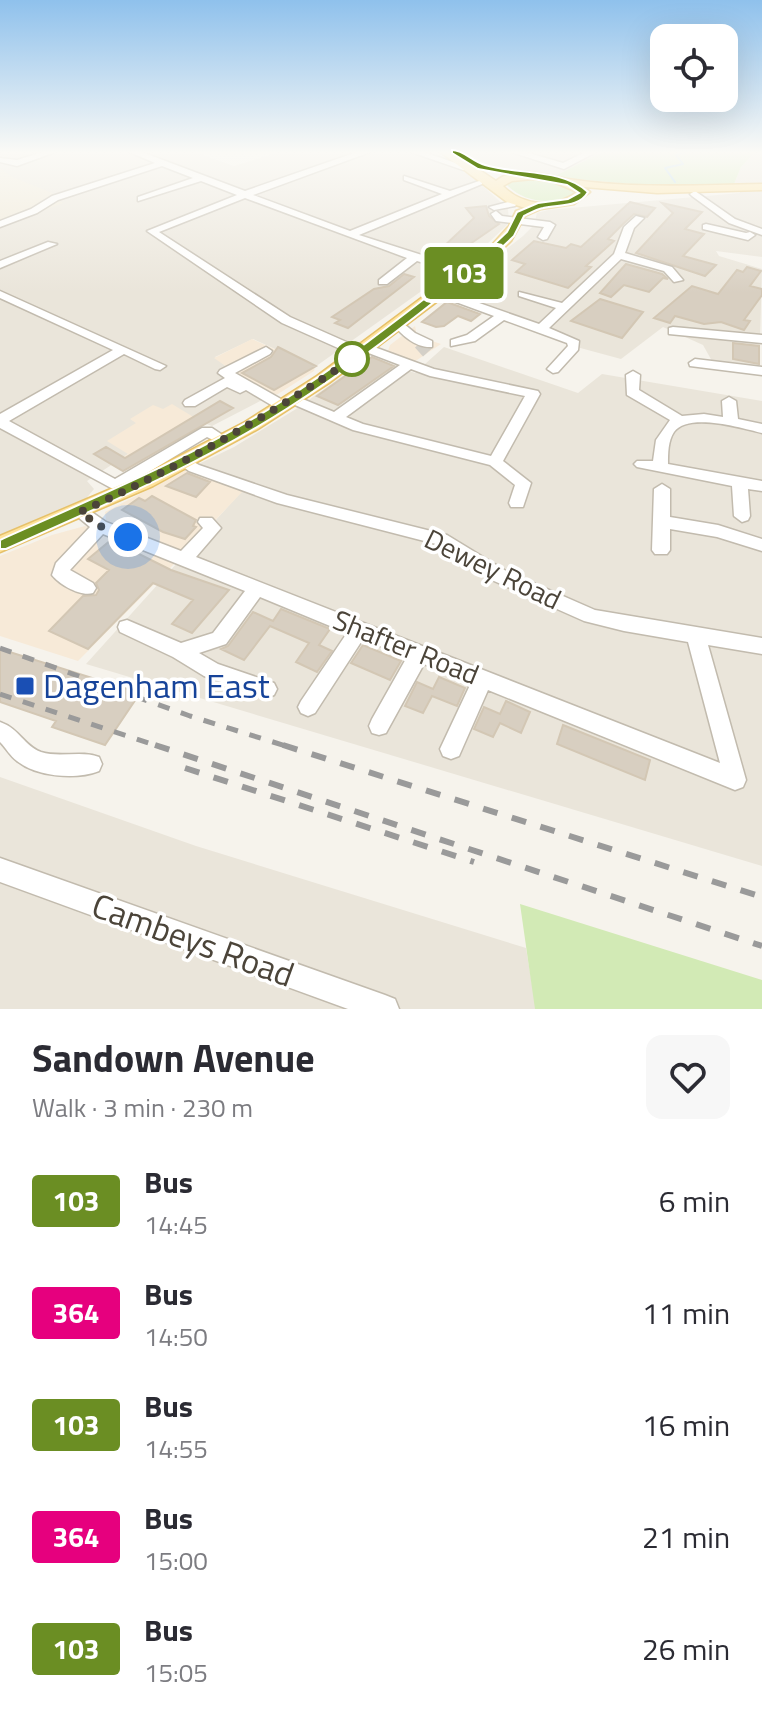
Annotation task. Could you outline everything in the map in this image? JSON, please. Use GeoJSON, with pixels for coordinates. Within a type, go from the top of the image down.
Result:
{"type":"FeatureCollection","features":[{"type":"Feature","properties":{"kind":"main road"},"geometry":{"type":"LineString","coordinates":[[505,198],[516,214]]}},
{"type":"Feature","properties":{"kind":"main road"},"geometry":{"type":"LineString","coordinates":[[516,214],[541,205],[613,198]]}},
{"type":"Feature","properties":{"kind":"main road"},"geometry":{"type":"LineString","coordinates":[[1,543],[80,512],[121,488],[183,461],[284,405],[363,350],[507,239],[516,214]]}},
{"type":"Feature","properties":{"kind":"street"},"geometry":{"type":"LineString","coordinates":[[36,202],[53,198]]}},
{"type":"Feature","properties":{"kind":"street"},"geometry":{"type":"LineString","coordinates":[[0,224],[34,211],[56,198]]}},
{"type":"Feature","properties":{"kind":"street"},"geometry":{"type":"LineString","coordinates":[[235,198],[152,231],[286,320],[430,372],[533,394],[495,462]]}},
{"type":"Feature","properties":{"kind":"street"},"geometry":{"type":"LineString","coordinates":[[251,198],[349,235],[465,272]]}},
{"type":"Feature","properties":{"kind":"street"},"geometry":{"type":"LineString","coordinates":[[349,235],[436,198]]}},
{"type":"Feature","properties":{"kind":"street"},"geometry":{"type":"LineString","coordinates":[[701,198],[732,221],[758,231]]}},
{"type":"Feature","properties":{"kind":"street"},"geometry":{"type":"LineString","coordinates":[[516,214],[494,214],[516,214],[550,225],[543,237]]}},
{"type":"Feature","properties":{"kind":"street"},"geometry":{"type":"LineString","coordinates":[[541,329],[619,255],[629,227],[639,218]]}},
{"type":"Feature","properties":{"kind":"street"},"geometry":{"type":"LineString","coordinates":[[706,227],[748,237],[758,231]]}},
{"type":"Feature","properties":{"kind":"street"},"geometry":{"type":"LineString","coordinates":[[0,265],[52,244]]}},
{"type":"Feature","properties":{"kind":"street"},"geometry":{"type":"LineString","coordinates":[[619,255],[668,269],[678,280]]}},
{"type":"Feature","properties":{"kind":"street"},"geometry":{"type":"LineString","coordinates":[[383,282],[415,257]]}},
{"type":"Feature","properties":{"kind":"street"},"geometry":{"type":"LineString","coordinates":[[438,292],[492,306],[502,316],[573,341],[574,347],[553,369]]}},
{"type":"Feature","properties":{"kind":"street"},"geometry":{"type":"LineString","coordinates":[[0,294],[160,366]]}},
{"type":"Feature","properties":{"kind":"street"},"geometry":{"type":"LineString","coordinates":[[523,294],[564,307]]}},
{"type":"Feature","properties":{"kind":"street"},"geometry":{"type":"LineString","coordinates":[[455,343],[471,338],[502,316]]}},
{"type":"Feature","properties":{"kind":"street"},"geometry":{"type":"LineString","coordinates":[[336,417],[408,364],[424,348],[398,323]]}},
{"type":"Feature","properties":{"kind":"street"},"geometry":{"type":"LineString","coordinates":[[673,331],[762,339]]}},
{"type":"Feature","properties":{"kind":"street"},"geometry":{"type":"LineString","coordinates":[[0,421],[122,350]]}},
{"type":"Feature","properties":{"kind":"street"},"geometry":{"type":"LineString","coordinates":[[266,351],[225,373],[284,405]]}},
{"type":"Feature","properties":{"kind":"street"},"geometry":{"type":"LineString","coordinates":[[695,363],[762,371]]}},
{"type":"Feature","properties":{"kind":"street"},"geometry":{"type":"LineString","coordinates":[[633,375],[632,392],[678,419]]}},
{"type":"Feature","properties":{"kind":"street"},"geometry":{"type":"LineString","coordinates":[[190,403],[227,382],[284,405],[495,462],[523,483],[517,503]]}},
{"type":"Feature","properties":{"kind":"street"},"geometry":{"type":"LineString","coordinates":[[729,401],[731,422]]}},
{"type":"Feature","properties":{"kind":"street"},"geometry":{"type":"LineString","coordinates":[[660,467],[667,429],[678,419],[694,416],[762,429]]}},
{"type":"Feature","properties":{"kind":"street"},"geometry":{"type":"LineString","coordinates":[[0,421],[121,488],[207,431],[223,440]]}},
{"type":"Feature","properties":{"kind":"street","name":"Dewey Road"},"geometry":{"type":"LineString","coordinates":[[183,461],[194,468],[283,499],[441,539],[500,576],[591,616],[762,646]]}},
{"type":"Feature","properties":{"kind":"street"},"geometry":{"type":"LineString","coordinates":[[642,464],[762,486]]}},
{"type":"Feature","properties":{"kind":"street"},"geometry":{"type":"LineString","coordinates":[[740,482],[742,516]]}},
{"type":"Feature","properties":{"kind":"street"},"geometry":{"type":"LineString","coordinates":[[661,550],[662,489]]}},
{"type":"Feature","properties":{"kind":"street","name":"Shafter Road"},"geometry":{"type":"LineString","coordinates":[[80,512],[100,526],[735,780],[696,636]]}},
{"type":"Feature","properties":{"kind":"street"},"geometry":{"type":"LineString","coordinates":[[184,559],[211,531],[211,525],[206,522]]}},
{"type":"Feature","properties":{"kind":"street"},"geometry":{"type":"LineString","coordinates":[[662,522],[718,531],[762,545]]}},
{"type":"Feature","properties":{"kind":"street"},"geometry":{"type":"LineString","coordinates":[[87,588],[64,579],[62,568],[100,526]]}},
{"type":"Feature","properties":{"kind":"street"},"geometry":{"type":"LineString","coordinates":[[180,651],[219,639],[257,588]]}},
{"type":"Feature","properties":{"kind":"street"},"geometry":{"type":"LineString","coordinates":[[127,627],[180,651],[211,670],[267,689]]}},
{"type":"Feature","properties":{"kind":"street"},"geometry":{"type":"LineString","coordinates":[[308,707],[360,629]]}},
{"type":"Feature","properties":{"kind":"street"},"geometry":{"type":"LineString","coordinates":[[379,726],[420,653]]}},
{"type":"Feature","properties":{"kind":"street"},"geometry":{"type":"LineString","coordinates":[[451,749],[483,678]]}},
{"type":"Feature","properties":{"kind":"street"},"geometry":{"type":"LineString","coordinates":[[0,731],[11,736],[26,755],[36,759],[56,764],[91,764]]}},
{"type":"Feature","properties":{"kind":"street","name":"Cambeys Road"},"geometry":{"type":"LineString","coordinates":[[0,870],[385,1009]]}},
{"type":"Feature","properties":{"kind":"shaded area"},"geometry":{"type":"Polygon","coordinates":[[[0,198],[496,198],[508,209],[509,223],[486,245],[315,367],[253,339],[215,357],[264,399],[212,426],[163,409],[131,419],[137,423],[128,454],[87,481],[94,489],[84,501],[0,537],[0,198]]]}},
{"type":"Feature","properties":{"kind":"shaded area"},"geometry":{"type":"Polygon","coordinates":[[[0,198],[55,198],[63,203],[0,228],[0,198]]]}},
{"type":"Feature","properties":{"kind":"shaded area"},"geometry":{"type":"Polygon","coordinates":[[[683,198],[762,198],[762,257],[716,251],[719,256],[762,269],[759,373],[712,361],[703,345],[663,327],[621,359],[573,346],[444,298],[523,236],[534,225],[537,213],[683,198]]]}},
{"type":"Feature","properties":{"kind":"shaded area"},"geometry":{"type":"Polygon","coordinates":[[[415,326],[417,336],[441,344],[414,362],[388,351],[390,345],[415,326]]]}},
{"type":"Feature","properties":{"kind":"shaded area"},"geometry":{"type":"Polygon","coordinates":[[[252,339],[315,367],[314,371],[278,394],[264,399],[217,372],[227,367],[214,358],[252,339]]]}},
{"type":"Feature","properties":{"kind":"shaded area"},"geometry":{"type":"Polygon","coordinates":[[[444,347],[578,393],[602,374],[762,401],[762,866],[86,664],[242,491],[184,471],[234,447],[296,409],[369,357],[415,373],[444,347]]]}},
{"type":"Feature","properties":{"kind":"shaded area"},"geometry":{"type":"Polygon","coordinates":[[[172,404],[205,424],[130,469],[122,471],[111,464],[128,454],[107,441],[136,423],[130,419],[153,405],[163,409],[172,404]]]}},
{"type":"Feature","properties":{"kind":"shaded area"},"geometry":{"type":"Polygon","coordinates":[[[194,469],[219,477],[217,482],[243,491],[185,552],[106,520],[105,512],[184,471],[194,469]]]}},
{"type":"Feature","properties":{"kind":"shaded area"},"geometry":{"type":"Polygon","coordinates":[[[85,526],[177,561],[78,661],[0,636],[0,556],[52,535],[85,526]]]}},
{"type":"Feature","properties":{"kind":"shaded area"},"geometry":{"type":"Polygon","coordinates":[[[0,777],[196,846],[526,948],[536,1009],[0,1009],[0,777]]]}},
{"type":"Feature","properties":{"kind":"green space"},"geometry":{"type":"Polygon","coordinates":[[[529,198],[564,198],[551,201],[529,198]]]}},
{"type":"Feature","properties":{"kind":"green space"},"geometry":{"type":"Polygon","coordinates":[[[520,904],[762,980],[762,1009],[535,1009],[520,904]]]}},
{"type":"Feature","properties":{"kind":"building"},"geometry":{"type":"Polygon","coordinates":[[[630,202],[655,208],[647,217],[634,214],[622,225],[608,239],[614,241],[586,266],[591,267],[568,288],[516,272],[525,264],[512,260],[534,241],[566,248],[571,244],[581,247],[630,202]]]}},
{"type":"Feature","properties":{"kind":"building"},"geometry":{"type":"Polygon","coordinates":[[[662,203],[702,212],[685,229],[704,234],[683,256],[716,265],[705,276],[636,253],[673,213],[662,203]]]}},
{"type":"Feature","properties":{"kind":"building"},"geometry":{"type":"Polygon","coordinates":[[[486,206],[489,216],[499,224],[457,253],[442,248],[474,218],[466,208],[486,206]]]}},
{"type":"Feature","properties":{"kind":"building"},"geometry":{"type":"Polygon","coordinates":[[[626,264],[662,274],[668,279],[663,278],[649,292],[624,285],[611,297],[600,293],[626,264]]]}},
{"type":"Feature","properties":{"kind":"building"},"geometry":{"type":"Polygon","coordinates":[[[747,267],[761,271],[750,286],[762,289],[762,295],[744,320],[750,321],[744,330],[721,322],[704,324],[675,316],[670,323],[654,318],[692,286],[718,294],[737,270],[743,272],[747,267]]]}},
{"type":"Feature","properties":{"kind":"building"},"geometry":{"type":"Polygon","coordinates":[[[404,274],[414,277],[348,328],[335,323],[340,320],[332,317],[374,289],[389,286],[404,274]]]}},
{"type":"Feature","properties":{"kind":"building"},"geometry":{"type":"Polygon","coordinates":[[[600,299],[643,312],[622,338],[571,321],[600,299]]]}},
{"type":"Feature","properties":{"kind":"building"},"geometry":{"type":"Polygon","coordinates":[[[447,302],[480,314],[471,321],[458,316],[444,326],[436,327],[422,322],[447,302]]]}},
{"type":"Feature","properties":{"kind":"building"},"geometry":{"type":"Polygon","coordinates":[[[733,343],[759,346],[759,364],[733,359],[733,343]]]}},
{"type":"Feature","properties":{"kind":"building"},"geometry":{"type":"Polygon","coordinates":[[[278,347],[316,366],[274,390],[242,373],[271,357],[278,347]]]}},
{"type":"Feature","properties":{"kind":"building"},"geometry":{"type":"Polygon","coordinates":[[[372,357],[394,366],[338,405],[317,396],[372,357]]]}},
{"type":"Feature","properties":{"kind":"building"},"geometry":{"type":"Polygon","coordinates":[[[220,401],[233,408],[123,471],[94,454],[106,447],[125,458],[220,401]]]}},
{"type":"Feature","properties":{"kind":"building"},"geometry":{"type":"Polygon","coordinates":[[[187,473],[210,482],[196,497],[166,486],[187,473]]]}},
{"type":"Feature","properties":{"kind":"building"},"geometry":{"type":"Polygon","coordinates":[[[152,496],[196,520],[193,526],[196,527],[185,539],[163,532],[122,510],[139,498],[145,501],[152,496]]]}},
{"type":"Feature","properties":{"kind":"building"},"geometry":{"type":"Polygon","coordinates":[[[111,540],[171,570],[229,590],[192,633],[172,624],[193,600],[153,583],[88,649],[49,631],[83,596],[96,595],[99,590],[96,583],[109,570],[88,559],[111,540]]]}},
{"type":"Feature","properties":{"kind":"building"},"geometry":{"type":"Polygon","coordinates":[[[281,609],[330,629],[319,645],[332,651],[317,672],[296,662],[309,643],[270,626],[244,660],[221,649],[228,646],[253,612],[273,621],[281,609]]]}},
{"type":"Feature","properties":{"kind":"building"},"geometry":{"type":"Polygon","coordinates":[[[363,645],[401,661],[390,680],[351,663],[363,645]]]}},
{"type":"Feature","properties":{"kind":"building"},"geometry":{"type":"Polygon","coordinates":[[[0,649],[140,693],[105,745],[52,727],[56,721],[0,702],[0,649]]]}},
{"type":"Feature","properties":{"kind":"building"},"geometry":{"type":"Polygon","coordinates":[[[439,677],[465,688],[457,706],[432,696],[423,713],[405,706],[417,682],[433,689],[439,677]]]}},
{"type":"Feature","properties":{"kind":"building"},"geometry":{"type":"Polygon","coordinates":[[[506,701],[530,712],[521,733],[500,723],[493,737],[474,729],[484,707],[500,714],[506,701]]]}},
{"type":"Feature","properties":{"kind":"building"},"geometry":{"type":"Polygon","coordinates":[[[563,725],[650,760],[645,780],[557,744],[563,725]]]}},
{"type":"Feature","properties":{"kind":"tunnel"},"geometry":{"type":"LineString","coordinates":[[419,352],[428,344]]}},
{"type":"Feature","properties":{"kind":"railway"},"geometry":{"type":"LineString","coordinates":[[0,648],[190,716],[289,747]]}},
{"type":"Feature","properties":{"kind":"railway"},"geometry":{"type":"LineString","coordinates":[[0,694],[161,747]]}},
{"type":"Feature","properties":{"kind":"railway"},"geometry":{"type":"LineString","coordinates":[[155,745],[762,946]]}},
{"type":"Feature","properties":{"kind":"railway"},"geometry":{"type":"LineString","coordinates":[[283,745],[762,897]]}},
{"type":"Feature","properties":{"kind":"railway"},"geometry":{"type":"LineString","coordinates":[[185,768],[474,862]]}},
{"type":"Feature","properties":{"kind":"bus line","name":"103"},"geometry":{"type":"LineString","coordinates":[[0,544],[151,479],[283,406],[360,353],[507,239],[520,214],[541,205],[570,202],[578,198]]}},
{"type":"Feature","properties":{"kind":"place","name":"Dagenham East"},"geometry":{"type":"Point","coordinates":[25,686]}},
{"type":"Feature","properties":{"kind":"route"},"geometry":{"type":"LineString","coordinates":[[128,537],[100,526],[80,512],[151,479],[283,406],[352,359]]}}]}
